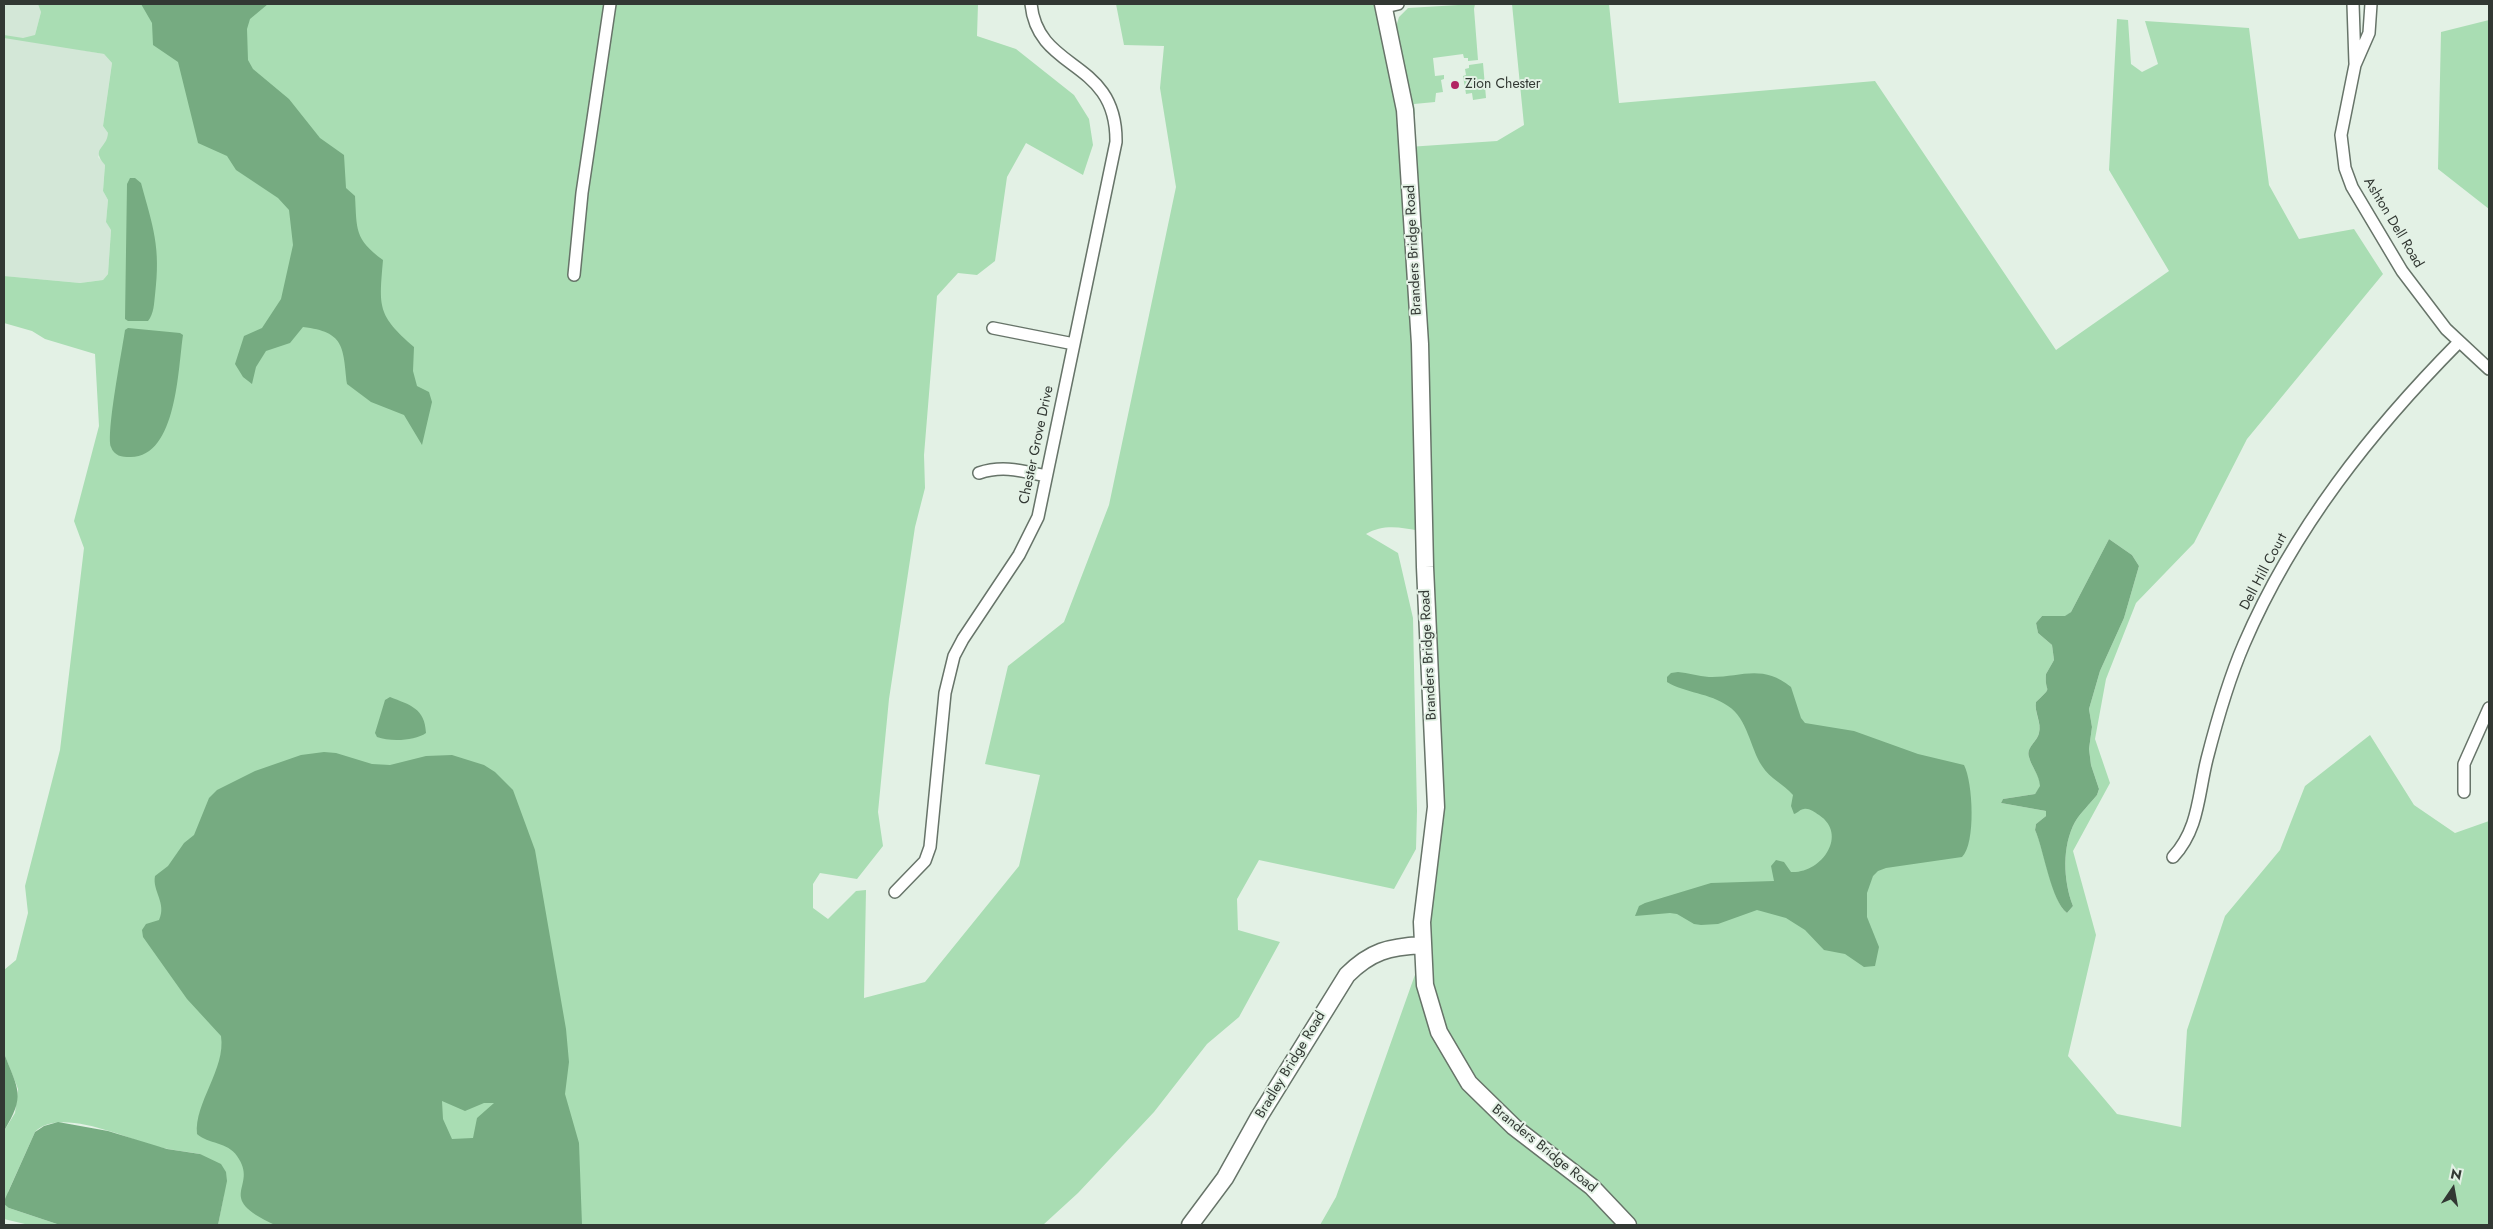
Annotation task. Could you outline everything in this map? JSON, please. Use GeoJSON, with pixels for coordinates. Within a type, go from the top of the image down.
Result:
{"type":"FeatureCollection","features":[{"type":"Feature","properties":{"kind":"street"},"geometry":{"type":"LineString","coordinates":[[574,276],[583,184],[610,4]]}},
{"type":"Feature","properties":{"kind":"street","name":"Chester Grove Drive"},"geometry":{"type":"LineString","coordinates":[[895,892],[925,861],[930,847],[945,693],[954,656],[962,639],[1028,539],[1038,517],[1116,142],[1116,128],[1112,109],[1104,92],[1088,74],[1056,53],[1046,42],[1037,27],[1031,4]]}},
{"type":"Feature","properties":{"kind":"street","name":"Ashton Dell Road"},"geometry":{"type":"LineString","coordinates":[[2354,4],[2355,65],[2341,150],[2347,175],[2352,187],[2402,271],[2459,342],[2489,369]]}},
{"type":"Feature","properties":{"kind":"street","name":"Ashton Dell Road"},"geometry":{"type":"LineString","coordinates":[[2355,65],[2369,33],[2371,4]]}},
{"type":"Feature","properties":{"kind":"street","name":"Branders Bridge Road"},"geometry":{"type":"LineString","coordinates":[[1389,5],[1405,110],[1420,344],[1425,567],[1436,807],[1422,922],[1422,967],[1431,1008],[1447,1048],[1469,1083],[1514,1127],[1592,1187],[1628,1225]]}},
{"type":"Feature","properties":{"kind":"street"},"geometry":{"type":"LineString","coordinates":[[993,328],[1074,344]]}},
{"type":"Feature","properties":{"kind":"street","name":"Dell Hill Court"},"geometry":{"type":"LineString","coordinates":[[2173,857],[2184,846],[2194,824],[2207,759],[2240,652],[2284,565],[2309,520],[2362,449],[2421,380],[2459,342]]}},
{"type":"Feature","properties":{"kind":"street"},"geometry":{"type":"LineString","coordinates":[[979,473],[993,468],[1006,467],[1046,476]]}},
{"type":"Feature","properties":{"kind":"street"},"geometry":{"type":"LineString","coordinates":[[2464,792],[2463,777],[2466,758],[2489,708]]}},
{"type":"Feature","properties":{"kind":"street","name":"Bradley Bridge Road"},"geometry":{"type":"LineString","coordinates":[[1190,1225],[1225,1178],[1259,1117],[1347,975],[1361,961],[1377,952],[1422,945]]}},
{"type":"Feature","properties":{"kind":"shaded area"},"geometry":{"type":"Polygon","coordinates":[[[7,4],[40,5],[41,12],[35,35],[38,42],[104,54],[112,63],[103,126],[108,133],[108,140],[98,157],[105,164],[103,191],[108,200],[106,222],[111,230],[108,274],[103,280],[80,283],[4,276],[4,7],[7,4]]]}},
{"type":"Feature","properties":{"kind":"shaded area"},"geometry":{"type":"Polygon","coordinates":[[[38,4],[978,4],[977,36],[1016,49],[1074,95],[1089,119],[1093,145],[1083,175],[1026,143],[1007,177],[995,261],[977,275],[958,273],[937,296],[924,455],[925,488],[915,527],[889,699],[878,812],[883,846],[857,879],[820,873],[813,884],[813,908],[828,919],[856,891],[866,890],[864,998],[925,982],[1019,866],[1040,775],[985,764],[1008,666],[1064,622],[1109,505],[1176,187],[1160,88],[1164,46],[1124,45],[1116,4],[1377,4],[1399,110],[1409,224],[1420,531],[1385,528],[1366,534],[1398,553],[1413,618],[1416,849],[1394,889],[1259,860],[1237,899],[1238,930],[1280,942],[1239,1017],[1207,1044],[1154,1112],[1078,1193],[1043,1225],[218,1225],[224,1194],[200,1154],[157,1147],[92,1126],[59,1122],[45,1125],[35,1132],[8,1192],[9,1208],[60,1225],[29,1225],[4,1219],[4,1131],[15,1113],[18,1089],[4,1053],[4,970],[16,960],[28,913],[25,886],[60,750],[84,548],[74,521],[99,426],[95,354],[45,339],[32,331],[4,323],[4,276],[80,283],[103,280],[108,274],[111,230],[106,222],[108,200],[103,191],[105,165],[99,152],[108,133],[103,126],[112,63],[104,54],[4,38],[4,35],[23,38],[35,35],[41,12],[38,4]]]}},
{"type":"Feature","properties":{"kind":"shaded area"},"geometry":{"type":"Polygon","coordinates":[[[141,4],[268,4],[250,19],[247,29],[248,60],[253,69],[289,99],[320,138],[344,155],[346,188],[355,196],[359,232],[367,246],[383,260],[381,300],[383,309],[393,327],[414,347],[413,371],[417,386],[429,392],[432,402],[422,445],[404,415],[371,402],[347,384],[344,360],[339,344],[334,337],[317,329],[303,327],[290,343],[266,351],[256,367],[252,384],[243,377],[235,364],[244,336],[262,328],[281,299],[293,245],[289,210],[278,198],[236,170],[227,156],[198,143],[178,62],[153,45],[152,23],[141,4]]]}},
{"type":"Feature","properties":{"kind":"shaded area"},"geometry":{"type":"Polygon","coordinates":[[[1475,4],[1478,60],[1468,61],[1468,58],[1464,58],[1463,54],[1433,58],[1435,76],[1444,75],[1444,79],[1441,80],[1443,92],[1436,93],[1435,102],[1414,104],[1415,115],[1409,115],[1396,27],[1399,17],[1408,8],[1475,4]]]}},
{"type":"Feature","properties":{"kind":"shaded area"},"geometry":{"type":"Polygon","coordinates":[[[1512,4],[1609,4],[1619,103],[1875,81],[2056,350],[2169,271],[2109,170],[2117,19],[2128,20],[2131,64],[2142,72],[2158,64],[2145,21],[2249,28],[2269,185],[2299,239],[2354,229],[2383,274],[2247,439],[2194,543],[2136,603],[2106,679],[2095,739],[2110,783],[2073,851],[2096,935],[2068,1056],[2117,1114],[2181,1127],[2187,1030],[2225,916],[2280,850],[2305,786],[2370,735],[2414,805],[2455,833],[2489,821],[2489,1225],[1631,1225],[1595,1187],[1492,1106],[1471,1084],[1492,1107],[1586,1182],[1628,1225],[1320,1225],[1336,1197],[1422,955],[1422,923],[1436,807],[1408,147],[1497,141],[1524,125],[1512,4]],[[2109,539],[2071,612],[2066,616],[2042,616],[2036,623],[2038,633],[2052,645],[2054,660],[2046,674],[2048,689],[2036,702],[2040,729],[2028,753],[2041,786],[2035,794],[2003,799],[2001,803],[2046,811],[2046,816],[2036,824],[2035,830],[2057,898],[2067,913],[2073,906],[2067,885],[2065,863],[2068,842],[2075,822],[2097,795],[2099,789],[2091,765],[2089,749],[2092,727],[2089,709],[2100,671],[2124,618],[2139,566],[2132,555],[2109,539]],[[1428,992],[1429,1003],[1436,1024],[1447,1049],[1469,1082],[1441,1032],[1428,992]]]}},
{"type":"Feature","properties":{"kind":"shaded area"},"geometry":{"type":"Polygon","coordinates":[[[2489,20],[2489,209],[2438,169],[2441,32],[2489,20]]]}},
{"type":"Feature","properties":{"kind":"shaded area"},"geometry":{"type":"Polygon","coordinates":[[[1483,63],[1486,98],[1473,100],[1472,93],[1466,94],[1463,76],[1466,75],[1465,69],[1469,68],[1469,65],[1483,63]]]}},
{"type":"Feature","properties":{"kind":"shaded area"},"geometry":{"type":"Polygon","coordinates":[[[130,178],[135,178],[141,183],[155,238],[157,278],[154,305],[148,321],[128,321],[125,319],[127,184],[130,178]]]}},
{"type":"Feature","properties":{"kind":"shaded area"},"geometry":{"type":"Polygon","coordinates":[[[128,328],[180,333],[183,335],[176,388],[166,428],[157,443],[146,453],[130,457],[116,454],[111,447],[110,439],[112,409],[125,330],[128,328]]]}},
{"type":"Feature","properties":{"kind":"shaded area"},"geometry":{"type":"Polygon","coordinates":[[[2109,539],[2132,555],[2139,566],[2124,618],[2100,671],[2089,709],[2092,727],[2089,749],[2091,765],[2099,789],[2097,795],[2075,822],[2068,842],[2065,863],[2067,885],[2073,906],[2067,913],[2061,907],[2052,887],[2035,830],[2036,824],[2046,816],[2046,811],[2001,803],[2003,799],[2035,794],[2040,786],[2028,753],[2040,729],[2036,702],[2047,691],[2046,674],[2054,660],[2052,645],[2038,633],[2036,623],[2042,616],[2065,616],[2071,612],[2109,539]]]}},
{"type":"Feature","properties":{"kind":"shaded area"},"geometry":{"type":"Polygon","coordinates":[[[1678,672],[1709,677],[1750,673],[1770,675],[1791,687],[1801,718],[1805,723],[1854,731],[1918,754],[1964,765],[1969,785],[1972,813],[1969,840],[1962,857],[1886,868],[1878,871],[1873,876],[1867,893],[1867,917],[1879,947],[1875,966],[1864,967],[1845,954],[1824,950],[1805,930],[1786,918],[1757,910],[1718,924],[1701,925],[1694,924],[1677,914],[1670,913],[1635,916],[1639,906],[1645,903],[1711,883],[1774,881],[1771,866],[1776,860],[1784,862],[1791,872],[1802,871],[1812,867],[1821,860],[1828,852],[1831,842],[1832,833],[1828,823],[1819,815],[1812,810],[1806,809],[1794,814],[1791,806],[1793,795],[1762,766],[1740,718],[1735,712],[1713,698],[1682,689],[1667,682],[1667,677],[1671,673],[1678,672]]]}},
{"type":"Feature","properties":{"kind":"shaded area"},"geometry":{"type":"Polygon","coordinates":[[[390,697],[410,705],[419,713],[423,718],[426,733],[416,738],[402,740],[389,740],[377,737],[375,733],[385,700],[390,697]]]}},
{"type":"Feature","properties":{"kind":"shaded area"},"geometry":{"type":"Polygon","coordinates":[[[324,752],[336,753],[372,764],[390,765],[426,756],[452,755],[484,765],[495,772],[513,790],[535,850],[566,1029],[569,1062],[565,1094],[579,1143],[582,1225],[275,1225],[256,1215],[241,1199],[244,1176],[243,1167],[233,1151],[197,1134],[200,1110],[219,1061],[221,1036],[187,999],[143,937],[142,930],[146,924],[159,920],[161,914],[155,887],[155,876],[168,866],[184,843],[194,835],[209,798],[217,790],[255,771],[301,755],[324,752]],[[442,1101],[443,1119],[452,1139],[473,1138],[477,1118],[494,1103],[484,1103],[465,1111],[442,1101]]]}},
{"type":"Feature","properties":{"kind":"shaded area"},"geometry":{"type":"Polygon","coordinates":[[[4,1053],[18,1092],[15,1109],[4,1131],[4,1053]]]}},
{"type":"Feature","properties":{"kind":"shaded area"},"geometry":{"type":"Polygon","coordinates":[[[58,1122],[108,1131],[167,1149],[200,1154],[221,1164],[226,1172],[227,1181],[218,1225],[60,1225],[9,1208],[4,1204],[5,1199],[35,1132],[44,1126],[58,1122]]]}},
{"type":"Feature","properties":{"kind":"place","name":"Zion Chester"},"geometry":{"type":"Point","coordinates":[1455,85]}}]}
